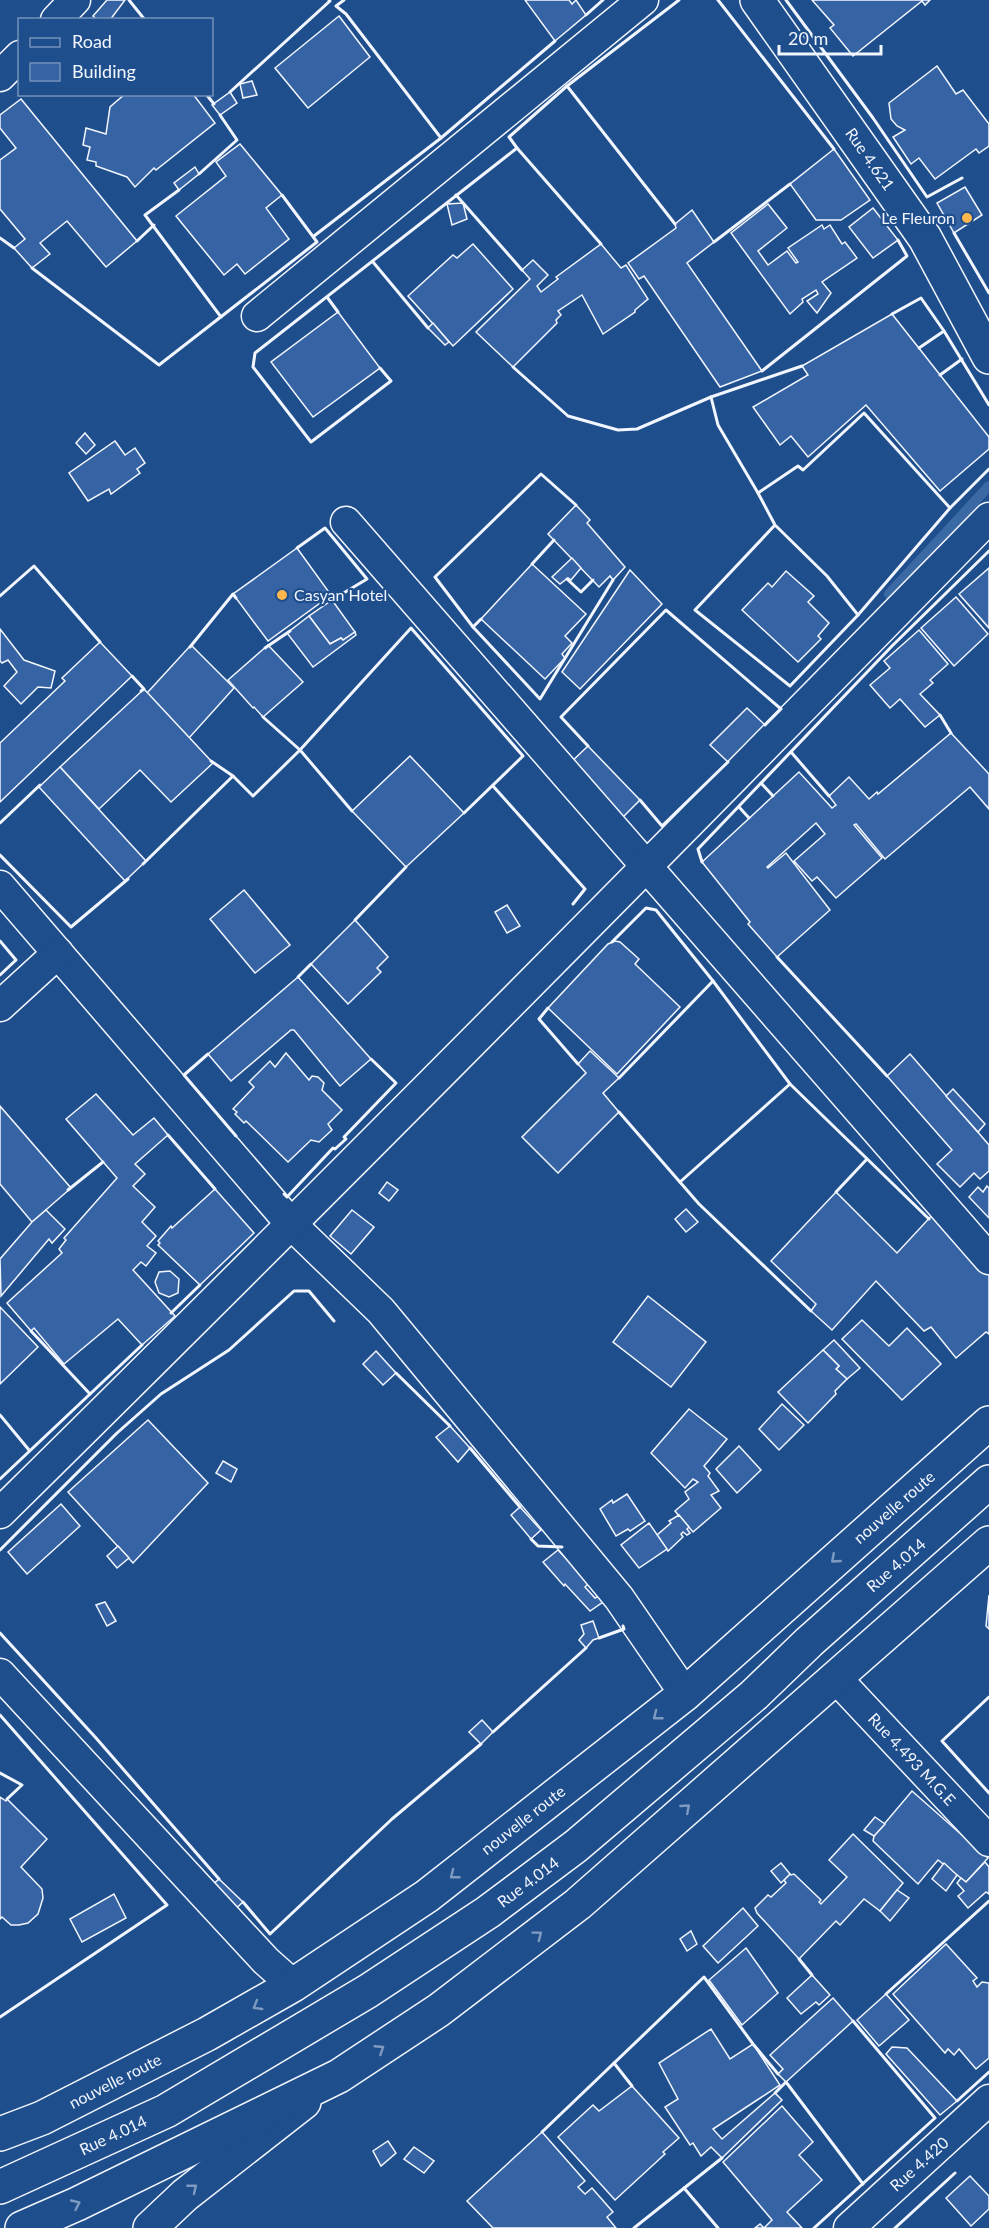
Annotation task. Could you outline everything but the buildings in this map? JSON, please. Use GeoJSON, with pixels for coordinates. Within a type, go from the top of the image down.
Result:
{"type":"FeatureCollection","features":[{"type":"Feature","properties":{"kind":"main road","name":"Rue 4.621"},"geometry":{"type":"LineString","coordinates":[[758,0],[926,238],[989,357]]}},
{"type":"Feature","properties":{"kind":"main road","name":"nouvelle route"},"geometry":{"type":"LineString","coordinates":[[0,2134],[63,2108],[207,2034],[293,1985],[427,1896],[685,1694],[989,1423]]}},
{"type":"Feature","properties":{"kind":"main road","name":"Rue 4.014"},"geometry":{"type":"LineString","coordinates":[[0,2187],[166,2110],[368,1991],[488,1912],[576,1846],[745,1702],[989,1482]]}},
{"type":"Feature","properties":{"kind":"main road"},"geometry":{"type":"LineString","coordinates":[[150,2228],[185,2195],[252,2141],[339,2076],[439,2010],[578,1904],[989,1543]]}},
{"type":"Feature","properties":{"kind":"main road"},"geometry":{"type":"LineString","coordinates":[[22,2228],[77,2204],[339,2076]]}},
{"type":"Feature","properties":{"kind":"street"},"geometry":{"type":"LineString","coordinates":[[58,18],[75,0]]}},
{"type":"Feature","properties":{"kind":"street"},"geometry":{"type":"LineString","coordinates":[[258,316],[643,0]]}},
{"type":"Feature","properties":{"kind":"street"},"geometry":{"type":"LineString","coordinates":[[0,76],[18,58]]}},
{"type":"Feature","properties":{"kind":"street"},"geometry":{"type":"LineString","coordinates":[[0,1513],[292,1225],[989,518]]}},
{"type":"Feature","properties":{"kind":"street"},"geometry":{"type":"LineString","coordinates":[[346,522],[989,1259]]}},
{"type":"Feature","properties":{"kind":"street"},"geometry":{"type":"LineString","coordinates":[[0,886],[292,1225],[381,1311],[619,1598],[685,1694]]}},
{"type":"Feature","properties":{"kind":"street"},"geometry":{"type":"LineString","coordinates":[[0,1006],[58,953]]}},
{"type":"Feature","properties":{"kind":"street"},"geometry":{"type":"LineString","coordinates":[[0,1674],[266,1961],[293,1985]]}},
{"type":"Feature","properties":{"kind":"street","name":"Rue 4.493 M.G.E"},"geometry":{"type":"LineString","coordinates":[[835,1677],[989,1841]]}},
{"type":"Feature","properties":{"kind":"street","name":"Rue 4.420"},"geometry":{"type":"LineString","coordinates":[[849,2228],[989,2100]]}},
{"type":"Feature","properties":{"kind":"waterway"},"geometry":{"type":"LineString","coordinates":[[889,594],[989,486]]}},
{"type":"Feature","properties":{"kind":"wall"},"geometry":{"type":"LineString","coordinates":[[129,0],[143,18]]}},
{"type":"Feature","properties":{"kind":"wall"},"geometry":{"type":"LineString","coordinates":[[230,92],[329,0]]}},
{"type":"Feature","properties":{"kind":"wall"},"geometry":{"type":"LineString","coordinates":[[344,0],[336,6],[346,14],[441,138]]}},
{"type":"Feature","properties":{"kind":"wall"},"geometry":{"type":"LineString","coordinates":[[586,15],[603,0]]}},
{"type":"Feature","properties":{"kind":"wall"},"geometry":{"type":"LineString","coordinates":[[675,224],[567,86],[679,0]]}},
{"type":"Feature","properties":{"kind":"wall"},"geometry":{"type":"LineString","coordinates":[[718,0],[834,149]]}},
{"type":"Feature","properties":{"kind":"wall"},"geometry":{"type":"LineString","coordinates":[[786,0],[873,118],[927,197],[962,178]]}},
{"type":"Feature","properties":{"kind":"wall"},"geometry":{"type":"LineString","coordinates":[[314,236],[441,138],[555,41]]}},
{"type":"Feature","properties":{"kind":"wall"},"geometry":{"type":"LineString","coordinates":[[517,148],[509,137],[567,86]]}},
{"type":"Feature","properties":{"kind":"wall"},"geometry":{"type":"LineString","coordinates":[[208,96],[214,104]]}},
{"type":"Feature","properties":{"kind":"wall"},"geometry":{"type":"LineString","coordinates":[[199,174],[237,140],[220,115]]}},
{"type":"Feature","properties":{"kind":"wall"},"geometry":{"type":"LineString","coordinates":[[380,368],[391,381],[311,442],[253,367],[255,353],[517,148],[601,244]]}},
{"type":"Feature","properties":{"kind":"wall"},"geometry":{"type":"LineString","coordinates":[[714,242],[790,184]]}},
{"type":"Feature","properties":{"kind":"wall"},"geometry":{"type":"LineString","coordinates":[[179,190],[145,215],[221,317]]}},
{"type":"Feature","properties":{"kind":"wall"},"geometry":{"type":"LineString","coordinates":[[32,268],[159,365],[317,242],[282,195]]}},
{"type":"Feature","properties":{"kind":"wall"},"geometry":{"type":"LineString","coordinates":[[456,195],[522,270]]}},
{"type":"Feature","properties":{"kind":"wall"},"geometry":{"type":"LineString","coordinates":[[137,241],[154,225]]}},
{"type":"Feature","properties":{"kind":"wall"},"geometry":{"type":"LineString","coordinates":[[954,233],[989,293]]}},
{"type":"Feature","properties":{"kind":"wall"},"geometry":{"type":"LineString","coordinates":[[0,238],[14,248]]}},
{"type":"Feature","properties":{"kind":"wall"},"geometry":{"type":"LineString","coordinates":[[762,371],[907,256],[898,240]]}},
{"type":"Feature","properties":{"kind":"wall"},"geometry":{"type":"LineString","coordinates":[[373,262],[428,328]]}},
{"type":"Feature","properties":{"kind":"wall"},"geometry":{"type":"LineString","coordinates":[[327,297],[338,312]]}},
{"type":"Feature","properties":{"kind":"wall"},"geometry":{"type":"LineString","coordinates":[[892,314],[921,298],[989,405]]}},
{"type":"Feature","properties":{"kind":"wall"},"geometry":{"type":"LineString","coordinates":[[919,348],[944,331]]}},
{"type":"Feature","properties":{"kind":"wall"},"geometry":{"type":"LineString","coordinates":[[940,375],[962,359]]}},
{"type":"Feature","properties":{"kind":"wall"},"geometry":{"type":"LineString","coordinates":[[802,366],[711,397],[718,425],[758,493],[798,466],[803,470],[864,413],[950,508],[989,469]]}},
{"type":"Feature","properties":{"kind":"wall"},"geometry":{"type":"LineString","coordinates":[[513,367],[568,416],[618,430],[637,429],[711,397]]}},
{"type":"Feature","properties":{"kind":"wall"},"geometry":{"type":"LineString","coordinates":[[473,627],[435,577],[541,474],[576,505]]}},
{"type":"Feature","properties":{"kind":"wall"},"geometry":{"type":"LineString","coordinates":[[758,493],[775,525],[827,576],[858,615],[790,686],[695,610],[775,525]]}},
{"type":"Feature","properties":{"kind":"wall"},"geometry":{"type":"LineString","coordinates":[[858,615],[950,508]]}},
{"type":"Feature","properties":{"kind":"wall"},"geometry":{"type":"LineString","coordinates":[[297,548],[325,528],[367,579],[332,600]]}},
{"type":"Feature","properties":{"kind":"wall"},"geometry":{"type":"LineString","coordinates":[[532,564],[554,540]]}},
{"type":"Feature","properties":{"kind":"wall"},"geometry":{"type":"LineString","coordinates":[[702,862],[698,849],[892,646],[989,551]]}},
{"type":"Feature","properties":{"kind":"wall"},"geometry":{"type":"LineString","coordinates":[[0,596],[34,566],[100,642]]}},
{"type":"Feature","properties":{"kind":"wall"},"geometry":{"type":"LineString","coordinates":[[567,579],[581,592],[593,580]]}},
{"type":"Feature","properties":{"kind":"wall"},"geometry":{"type":"LineString","coordinates":[[481,619],[473,627],[540,699],[613,580]]}},
{"type":"Feature","properties":{"kind":"wall"},"geometry":{"type":"LineString","coordinates":[[190,647],[233,594],[236,598]]}},
{"type":"Feature","properties":{"kind":"wall"},"geometry":{"type":"LineString","coordinates":[[588,746],[561,717],[666,610],[781,709],[765,725]]}},
{"type":"Feature","properties":{"kind":"wall"},"geometry":{"type":"LineString","coordinates":[[211,761],[233,776],[253,796],[300,750],[411,628],[523,756],[464,813]]}},
{"type":"Feature","properties":{"kind":"wall"},"geometry":{"type":"LineString","coordinates":[[265,648],[290,631]]}},
{"type":"Feature","properties":{"kind":"wall"},"geometry":{"type":"LineString","coordinates":[[132,676],[144,689],[141,691]]}},
{"type":"Feature","properties":{"kind":"wall"},"geometry":{"type":"LineString","coordinates":[[940,715],[951,733]]}},
{"type":"Feature","properties":{"kind":"wall"},"geometry":{"type":"LineString","coordinates":[[263,717],[300,750],[352,811]]}},
{"type":"Feature","properties":{"kind":"wall"},"geometry":{"type":"LineString","coordinates":[[791,752],[829,796]]}},
{"type":"Feature","properties":{"kind":"wall"},"geometry":{"type":"LineString","coordinates":[[640,800],[662,826],[728,762]]}},
{"type":"Feature","properties":{"kind":"wall"},"geometry":{"type":"LineString","coordinates":[[143,864],[233,776]]}},
{"type":"Feature","properties":{"kind":"wall"},"geometry":{"type":"LineString","coordinates":[[761,783],[773,796]]}},
{"type":"Feature","properties":{"kind":"wall"},"geometry":{"type":"LineString","coordinates":[[0,823],[40,785]]}},
{"type":"Feature","properties":{"kind":"wall"},"geometry":{"type":"LineString","coordinates":[[493,786],[585,889],[573,904]]}},
{"type":"Feature","properties":{"kind":"wall"},"geometry":{"type":"LineString","coordinates":[[739,807],[749,818]]}},
{"type":"Feature","properties":{"kind":"wall"},"geometry":{"type":"LineString","coordinates":[[0,855],[71,927],[128,879]]}},
{"type":"Feature","properties":{"kind":"wall"},"geometry":{"type":"LineString","coordinates":[[355,920],[406,867]]}},
{"type":"Feature","properties":{"kind":"wall"},"geometry":{"type":"LineString","coordinates":[[612,942],[646,908],[656,910],[713,981],[790,1084],[929,1219]]}},
{"type":"Feature","properties":{"kind":"wall"},"geometry":{"type":"LineString","coordinates":[[0,941],[16,960],[0,975]]}},
{"type":"Feature","properties":{"kind":"wall"},"geometry":{"type":"LineString","coordinates":[[777,957],[887,1076]]}},
{"type":"Feature","properties":{"kind":"wall"},"geometry":{"type":"LineString","coordinates":[[298,977],[311,964]]}},
{"type":"Feature","properties":{"kind":"wall"},"geometry":{"type":"LineString","coordinates":[[619,1078],[713,981]]}},
{"type":"Feature","properties":{"kind":"wall"},"geometry":{"type":"LineString","coordinates":[[548,1008],[539,1019],[578,1064]]}},
{"type":"Feature","properties":{"kind":"wall"},"geometry":{"type":"LineString","coordinates":[[208,1054],[184,1075],[236,1136]]}},
{"type":"Feature","properties":{"kind":"wall"},"geometry":{"type":"LineString","coordinates":[[284,1194],[287,1197],[333,1148],[335,1149],[346,1139],[344,1137],[396,1083],[371,1059]]}},
{"type":"Feature","properties":{"kind":"wall"},"geometry":{"type":"LineString","coordinates":[[680,1182],[790,1084]]}},
{"type":"Feature","properties":{"kind":"wall"},"geometry":{"type":"LineString","coordinates":[[619,1112],[699,1204],[811,1311]]}},
{"type":"Feature","properties":{"kind":"wall"},"geometry":{"type":"LineString","coordinates":[[168,1135],[215,1189]]}},
{"type":"Feature","properties":{"kind":"wall"},"geometry":{"type":"LineString","coordinates":[[836,1192],[867,1159]]}},
{"type":"Feature","properties":{"kind":"wall"},"geometry":{"type":"LineString","coordinates":[[68,1190],[103,1162]]}},
{"type":"Feature","properties":{"kind":"wall"},"geometry":{"type":"LineString","coordinates":[[171,1313],[200,1285]]}},
{"type":"Feature","properties":{"kind":"wall"},"geometry":{"type":"LineString","coordinates":[[0,1550],[117,1433],[161,1394],[229,1350],[294,1291],[309,1291],[334,1321]]}},
{"type":"Feature","properties":{"kind":"wall"},"geometry":{"type":"LineString","coordinates":[[31,1331],[90,1394]]}},
{"type":"Feature","properties":{"kind":"wall"},"geometry":{"type":"LineString","coordinates":[[0,1479],[142,1345]]}},
{"type":"Feature","properties":{"kind":"wall"},"geometry":{"type":"LineString","coordinates":[[396,1373],[450,1426]]}},
{"type":"Feature","properties":{"kind":"wall"},"geometry":{"type":"LineString","coordinates":[[0,1415],[29,1450]]}},
{"type":"Feature","properties":{"kind":"wall"},"geometry":{"type":"LineString","coordinates":[[470,1448],[520,1507]]}},
{"type":"Feature","properties":{"kind":"wall"},"geometry":{"type":"LineString","coordinates":[[531,1539],[538,1546],[562,1547]]}},
{"type":"Feature","properties":{"kind":"wall"},"geometry":{"type":"LineString","coordinates":[[599,1638],[624,1629],[623,1626]]}},
{"type":"Feature","properties":{"kind":"wall"},"geometry":{"type":"LineString","coordinates":[[0,1633],[96,1738],[219,1879]]}},
{"type":"Feature","properties":{"kind":"wall"},"geometry":{"type":"LineString","coordinates":[[493,1732],[586,1648]]}},
{"type":"Feature","properties":{"kind":"wall"},"geometry":{"type":"LineString","coordinates":[[989,1697],[942,1741],[989,1793]]}},
{"type":"Feature","properties":{"kind":"wall"},"geometry":{"type":"LineString","coordinates":[[0,1715],[167,1905],[0,2017]]}},
{"type":"Feature","properties":{"kind":"wall"},"geometry":{"type":"LineString","coordinates":[[243,1902],[270,1934],[392,1819],[481,1744]]}},
{"type":"Feature","properties":{"kind":"wall"},"geometry":{"type":"LineString","coordinates":[[0,1773],[22,1785],[7,1799]]}},
{"type":"Feature","properties":{"kind":"wall"},"geometry":{"type":"LineString","coordinates":[[886,1994],[989,1901]]}},
{"type":"Feature","properties":{"kind":"wall"},"geometry":{"type":"LineString","coordinates":[[799,1959],[812,1975]]}},
{"type":"Feature","properties":{"kind":"wall"},"geometry":{"type":"LineString","coordinates":[[542,2132],[704,1977],[778,2074]]}},
{"type":"Feature","properties":{"kind":"wall"},"geometry":{"type":"LineString","coordinates":[[814,2228],[935,2118],[853,2021]]}},
{"type":"Feature","properties":{"kind":"wall"},"geometry":{"type":"LineString","coordinates":[[614,2063],[632,2086]]}},
{"type":"Feature","properties":{"kind":"wall"},"geometry":{"type":"LineString","coordinates":[[957,2101],[989,2072]]}},
{"type":"Feature","properties":{"kind":"wall"},"geometry":{"type":"LineString","coordinates":[[775,2093],[786,2082],[863,2184]]}},
{"type":"Feature","properties":{"kind":"wall"},"geometry":{"type":"LineString","coordinates":[[634,2228],[722,2158]]}},
{"type":"Feature","properties":{"kind":"wall"},"geometry":{"type":"LineString","coordinates":[[895,2228],[955,2173]]}},
{"type":"Feature","properties":{"kind":"wall"},"geometry":{"type":"LineString","coordinates":[[684,2188],[718,2228]]}},
{"type":"Feature","properties":{"kind":"place","name":"Le Fleuron"},"geometry":{"type":"Point","coordinates":[967,218]}},
{"type":"Feature","properties":{"kind":"place","name":"Casyan Hotel"},"geometry":{"type":"Point","coordinates":[282,595]}}]}
